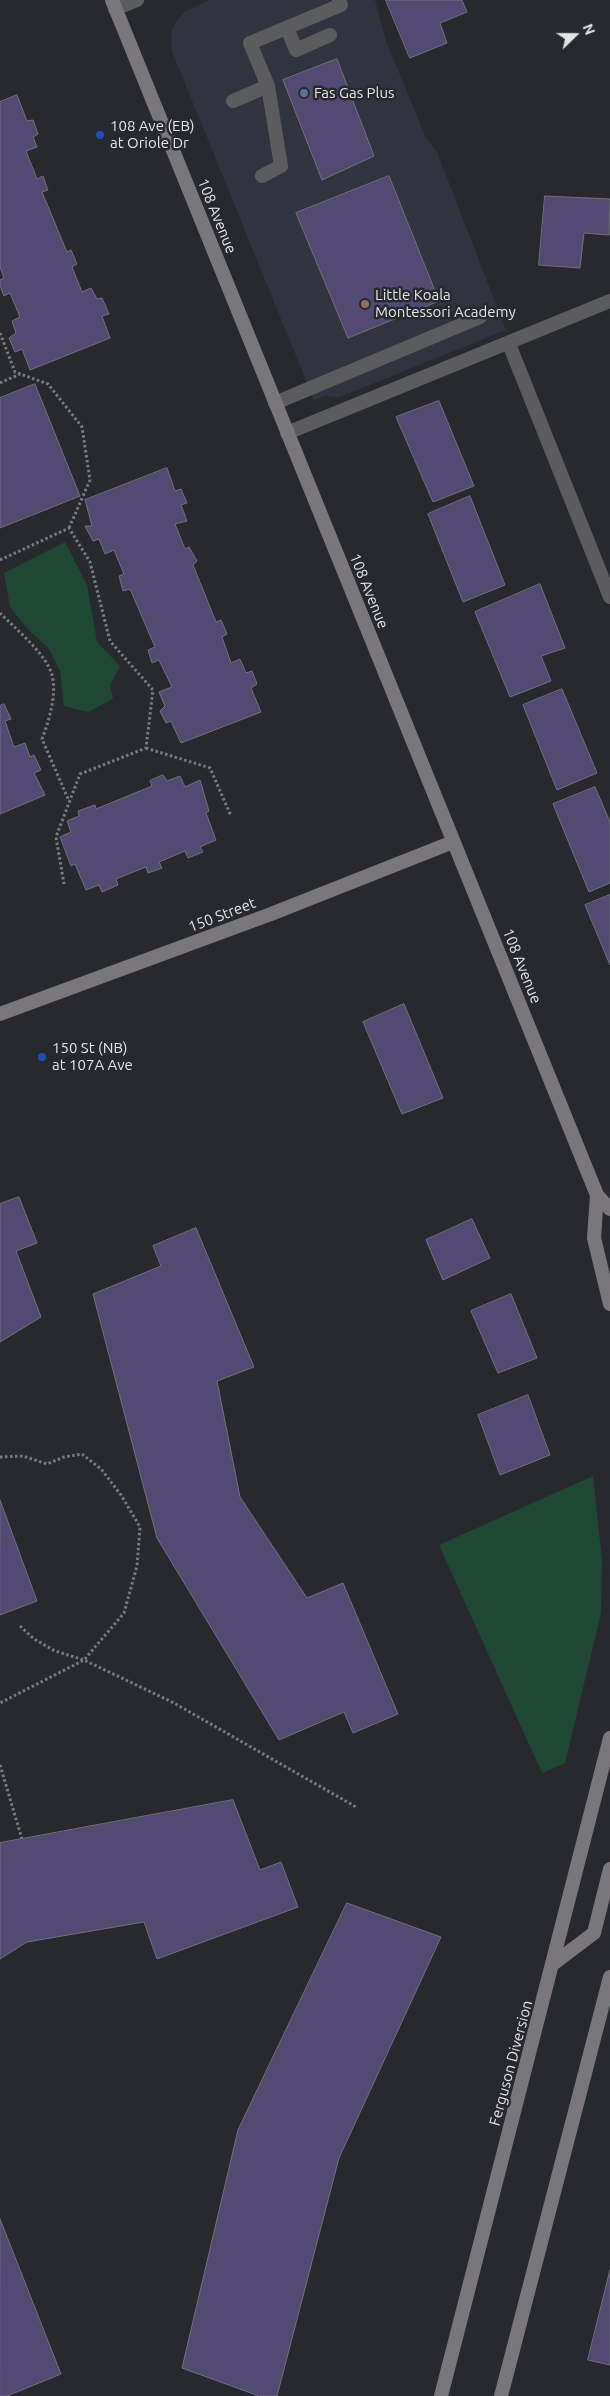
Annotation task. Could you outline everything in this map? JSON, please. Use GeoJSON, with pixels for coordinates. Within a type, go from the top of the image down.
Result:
{"type":"FeatureCollection","features":[{"type":"Feature","properties":{"kind":"main road","name":"108 Avenue"},"geometry":{"type":"LineString","coordinates":[[114,4],[597,1195],[610,1209]]}},
{"type":"Feature","properties":{"kind":"main road","name":"150 Street"},"geometry":{"type":"LineString","coordinates":[[0,1014],[252,921],[453,842]]}},
{"type":"Feature","properties":{"kind":"main road","name":"108 Avenue"},"geometry":{"type":"LineString","coordinates":[[597,1195],[594,1238],[610,1304]]}},
{"type":"Feature","properties":{"kind":"main road","name":"Ferguson Diversion"},"geometry":{"type":"LineString","coordinates":[[441,2396],[610,1738]]}},
{"type":"Feature","properties":{"kind":"main road"},"geometry":{"type":"LineString","coordinates":[[553,1964],[594,1933],[610,1869]]}},
{"type":"Feature","properties":{"kind":"main road"},"geometry":{"type":"LineString","coordinates":[[501,2396],[610,1977]]}},
{"type":"Feature","properties":{"kind":"street"},"geometry":{"type":"LineString","coordinates":[[114,4],[137,0]]}},
{"type":"Feature","properties":{"kind":"street"},"geometry":{"type":"LineString","coordinates":[[262,176],[281,166],[268,86],[250,43],[341,5],[339,0]]}},
{"type":"Feature","properties":{"kind":"street"},"geometry":{"type":"LineString","coordinates":[[287,28],[296,50],[330,36]]}},
{"type":"Feature","properties":{"kind":"street"},"geometry":{"type":"LineString","coordinates":[[233,101],[268,86]]}},
{"type":"Feature","properties":{"kind":"street"},"geometry":{"type":"LineString","coordinates":[[287,433],[509,344],[610,301]]}},
{"type":"Feature","properties":{"kind":"street"},"geometry":{"type":"LineString","coordinates":[[275,403],[480,317]]}},
{"type":"Feature","properties":{"kind":"street"},"geometry":{"type":"LineString","coordinates":[[509,344],[610,597]]}},
{"type":"Feature","properties":{"kind":"path"},"geometry":{"type":"LineString","coordinates":[[0,334],[15,372],[48,384],[82,427],[90,480],[69,528],[0,560]]}},
{"type":"Feature","properties":{"kind":"path"},"geometry":{"type":"LineString","coordinates":[[0,383],[20,374]]}},
{"type":"Feature","properties":{"kind":"path"},"geometry":{"type":"LineString","coordinates":[[69,528],[90,562],[110,641],[153,690],[146,748]]}},
{"type":"Feature","properties":{"kind":"path"},"geometry":{"type":"LineString","coordinates":[[0,613],[36,649],[52,675],[52,713],[42,739],[70,802]]}},
{"type":"Feature","properties":{"kind":"path"},"geometry":{"type":"LineString","coordinates":[[64,884],[56,837],[80,774],[146,748],[210,768],[231,816]]}},
{"type":"Feature","properties":{"kind":"path"},"geometry":{"type":"LineString","coordinates":[[0,1457],[23,1456],[47,1464],[64,1457],[82,1454],[106,1475],[122,1495],[140,1527],[136,1566],[124,1613],[84,1660],[0,1704]]}},
{"type":"Feature","properties":{"kind":"path"},"geometry":{"type":"LineString","coordinates":[[20,1626],[34,1639],[55,1651],[84,1660],[174,1703],[356,1807]]}},
{"type":"Feature","properties":{"kind":"path"},"geometry":{"type":"LineString","coordinates":[[0,1765],[22,1839]]}},
{"type":"Feature","properties":{"kind":"shaded area"},"geometry":{"type":"Polygon","coordinates":[[[210,0],[375,0],[386,41],[426,138],[437,152],[506,330],[340,397],[324,396],[314,400],[173,54],[172,30],[177,21],[184,12],[210,0]]]}},
{"type":"Feature","properties":{"kind":"green space"},"geometry":{"type":"Polygon","coordinates":[[[65,542],[87,585],[97,642],[120,666],[110,685],[113,699],[88,712],[64,706],[60,671],[49,649],[27,628],[10,607],[4,573],[65,542]]]}},
{"type":"Feature","properties":{"kind":"green space"},"geometry":{"type":"Polygon","coordinates":[[[593,1476],[602,1561],[601,1613],[565,1763],[542,1773],[439,1545],[593,1476]]]}},
{"type":"Feature","properties":{"kind":"building"},"geometry":{"type":"Polygon","coordinates":[[[386,0],[462,0],[467,12],[440,23],[447,43],[410,58],[386,0]]]}},
{"type":"Feature","properties":{"kind":"building"},"geometry":{"type":"Polygon","coordinates":[[[337,59],[374,156],[322,180],[283,80],[337,59]]]}},
{"type":"Feature","properties":{"kind":"building"},"geometry":{"type":"Polygon","coordinates":[[[17,95],[27,121],[33,120],[38,134],[33,137],[37,147],[26,151],[37,179],[43,176],[48,190],[42,192],[67,252],[71,250],[77,264],[72,267],[82,292],[91,288],[97,299],[102,298],[109,314],[102,316],[110,338],[30,370],[22,349],[15,352],[9,338],[16,333],[12,321],[20,317],[10,293],[4,296],[0,286],[0,280],[4,278],[0,267],[0,102],[17,95]]]}},
{"type":"Feature","properties":{"kind":"building"},"geometry":{"type":"Polygon","coordinates":[[[389,176],[439,301],[348,338],[296,213],[389,176]]]}},
{"type":"Feature","properties":{"kind":"building"},"geometry":{"type":"Polygon","coordinates":[[[545,196],[610,199],[609,235],[584,233],[580,268],[539,265],[545,196]]]}},
{"type":"Feature","properties":{"kind":"building"},"geometry":{"type":"Polygon","coordinates":[[[35,384],[80,496],[0,528],[0,398],[35,384]]]}},
{"type":"Feature","properties":{"kind":"building"},"geometry":{"type":"Polygon","coordinates":[[[439,401],[474,486],[433,502],[396,417],[439,401]]]}},
{"type":"Feature","properties":{"kind":"building"},"geometry":{"type":"Polygon","coordinates":[[[167,468],[175,491],[181,489],[187,503],[181,505],[187,521],[175,524],[185,549],[189,547],[197,561],[193,565],[216,622],[221,620],[227,634],[222,637],[231,663],[240,659],[246,673],[252,671],[257,684],[251,688],[261,712],[181,743],[171,721],[166,723],[160,711],[165,706],[159,692],[172,687],[159,660],[152,663],[148,650],[155,647],[130,589],[123,591],[119,576],[124,574],[114,550],[105,554],[99,539],[93,541],[85,526],[92,526],[85,500],[167,468]]]}},
{"type":"Feature","properties":{"kind":"building"},"geometry":{"type":"Polygon","coordinates":[[[470,496],[505,585],[463,602],[428,514],[470,496]]]}},
{"type":"Feature","properties":{"kind":"building"},"geometry":{"type":"Polygon","coordinates":[[[540,584],[565,648],[541,656],[551,681],[510,697],[475,612],[540,584]]]}},
{"type":"Feature","properties":{"kind":"building"},"geometry":{"type":"Polygon","coordinates":[[[562,689],[597,773],[557,790],[523,705],[562,689]]]}},
{"type":"Feature","properties":{"kind":"building"},"geometry":{"type":"Polygon","coordinates":[[[4,704],[11,719],[5,721],[14,747],[25,743],[30,757],[34,755],[41,770],[34,773],[45,795],[0,814],[0,706],[4,704]]]}},
{"type":"Feature","properties":{"kind":"building"},"geometry":{"type":"Polygon","coordinates":[[[163,775],[167,781],[180,776],[185,787],[200,780],[209,811],[206,813],[216,840],[200,847],[203,852],[188,858],[185,851],[159,862],[162,868],[148,873],[146,867],[116,879],[118,885],[102,892],[99,885],[86,890],[75,864],[71,866],[60,837],[71,832],[67,821],[79,816],[78,811],[95,805],[96,809],[152,786],[150,781],[163,775]]]}},
{"type":"Feature","properties":{"kind":"building"},"geometry":{"type":"Polygon","coordinates":[[[595,787],[610,822],[610,883],[589,892],[553,804],[595,787]]]}},
{"type":"Feature","properties":{"kind":"building"},"geometry":{"type":"Polygon","coordinates":[[[610,895],[610,965],[585,905],[610,895]]]}},
{"type":"Feature","properties":{"kind":"building"},"geometry":{"type":"Polygon","coordinates":[[[404,1004],[443,1098],[402,1114],[363,1022],[404,1004]]]}},
{"type":"Feature","properties":{"kind":"building"},"geometry":{"type":"Polygon","coordinates":[[[19,1197],[37,1243],[16,1251],[41,1317],[0,1342],[0,1204],[19,1197]]]}},
{"type":"Feature","properties":{"kind":"building"},"geometry":{"type":"Polygon","coordinates":[[[472,1219],[490,1258],[443,1280],[426,1240],[472,1219]]]}},
{"type":"Feature","properties":{"kind":"building"},"geometry":{"type":"Polygon","coordinates":[[[196,1228],[254,1367],[217,1381],[240,1497],[307,1598],[343,1583],[398,1714],[353,1733],[344,1712],[279,1740],[157,1538],[93,1294],[161,1266],[153,1246],[196,1228]]]}},
{"type":"Feature","properties":{"kind":"building"},"geometry":{"type":"Polygon","coordinates":[[[511,1294],[537,1358],[498,1373],[471,1311],[511,1294]]]}},
{"type":"Feature","properties":{"kind":"building"},"geometry":{"type":"Polygon","coordinates":[[[528,1395],[550,1455],[500,1475],[478,1415],[528,1395]]]}},
{"type":"Feature","properties":{"kind":"building"},"geometry":{"type":"Polygon","coordinates":[[[0,1500],[37,1601],[0,1615],[0,1500]]]}},
{"type":"Feature","properties":{"kind":"building"},"geometry":{"type":"Polygon","coordinates":[[[233,1800],[260,1870],[281,1862],[298,1907],[157,1959],[144,1922],[27,1942],[0,1959],[0,1843],[233,1800]]]}},
{"type":"Feature","properties":{"kind":"building"},"geometry":{"type":"Polygon","coordinates":[[[347,1903],[441,1937],[339,2158],[277,2396],[259,2396],[182,2368],[238,2130],[347,1903]]]}},
{"type":"Feature","properties":{"kind":"building"},"geometry":{"type":"Polygon","coordinates":[[[0,2219],[61,2374],[7,2396],[0,2396],[0,2219]]]}},
{"type":"Feature","properties":{"kind":"building"},"geometry":{"type":"Polygon","coordinates":[[[610,2270],[610,2365],[588,2360],[610,2270]]]}},
{"type":"Feature","properties":{"kind":"place","name":"Fas Gas Plus"},"geometry":{"type":"Point","coordinates":[304,93]}},
{"type":"Feature","properties":{"kind":"place","name":"108 Ave (EB) at Oriole Dr"},"geometry":{"type":"Point","coordinates":[100,135]}},
{"type":"Feature","properties":{"kind":"place","name":"Little Koala Montessori Academy"},"geometry":{"type":"Point","coordinates":[365,304]}},
{"type":"Feature","properties":{"kind":"place","name":"150 St (NB) at 107A Ave"},"geometry":{"type":"Point","coordinates":[42,1057]}}]}
